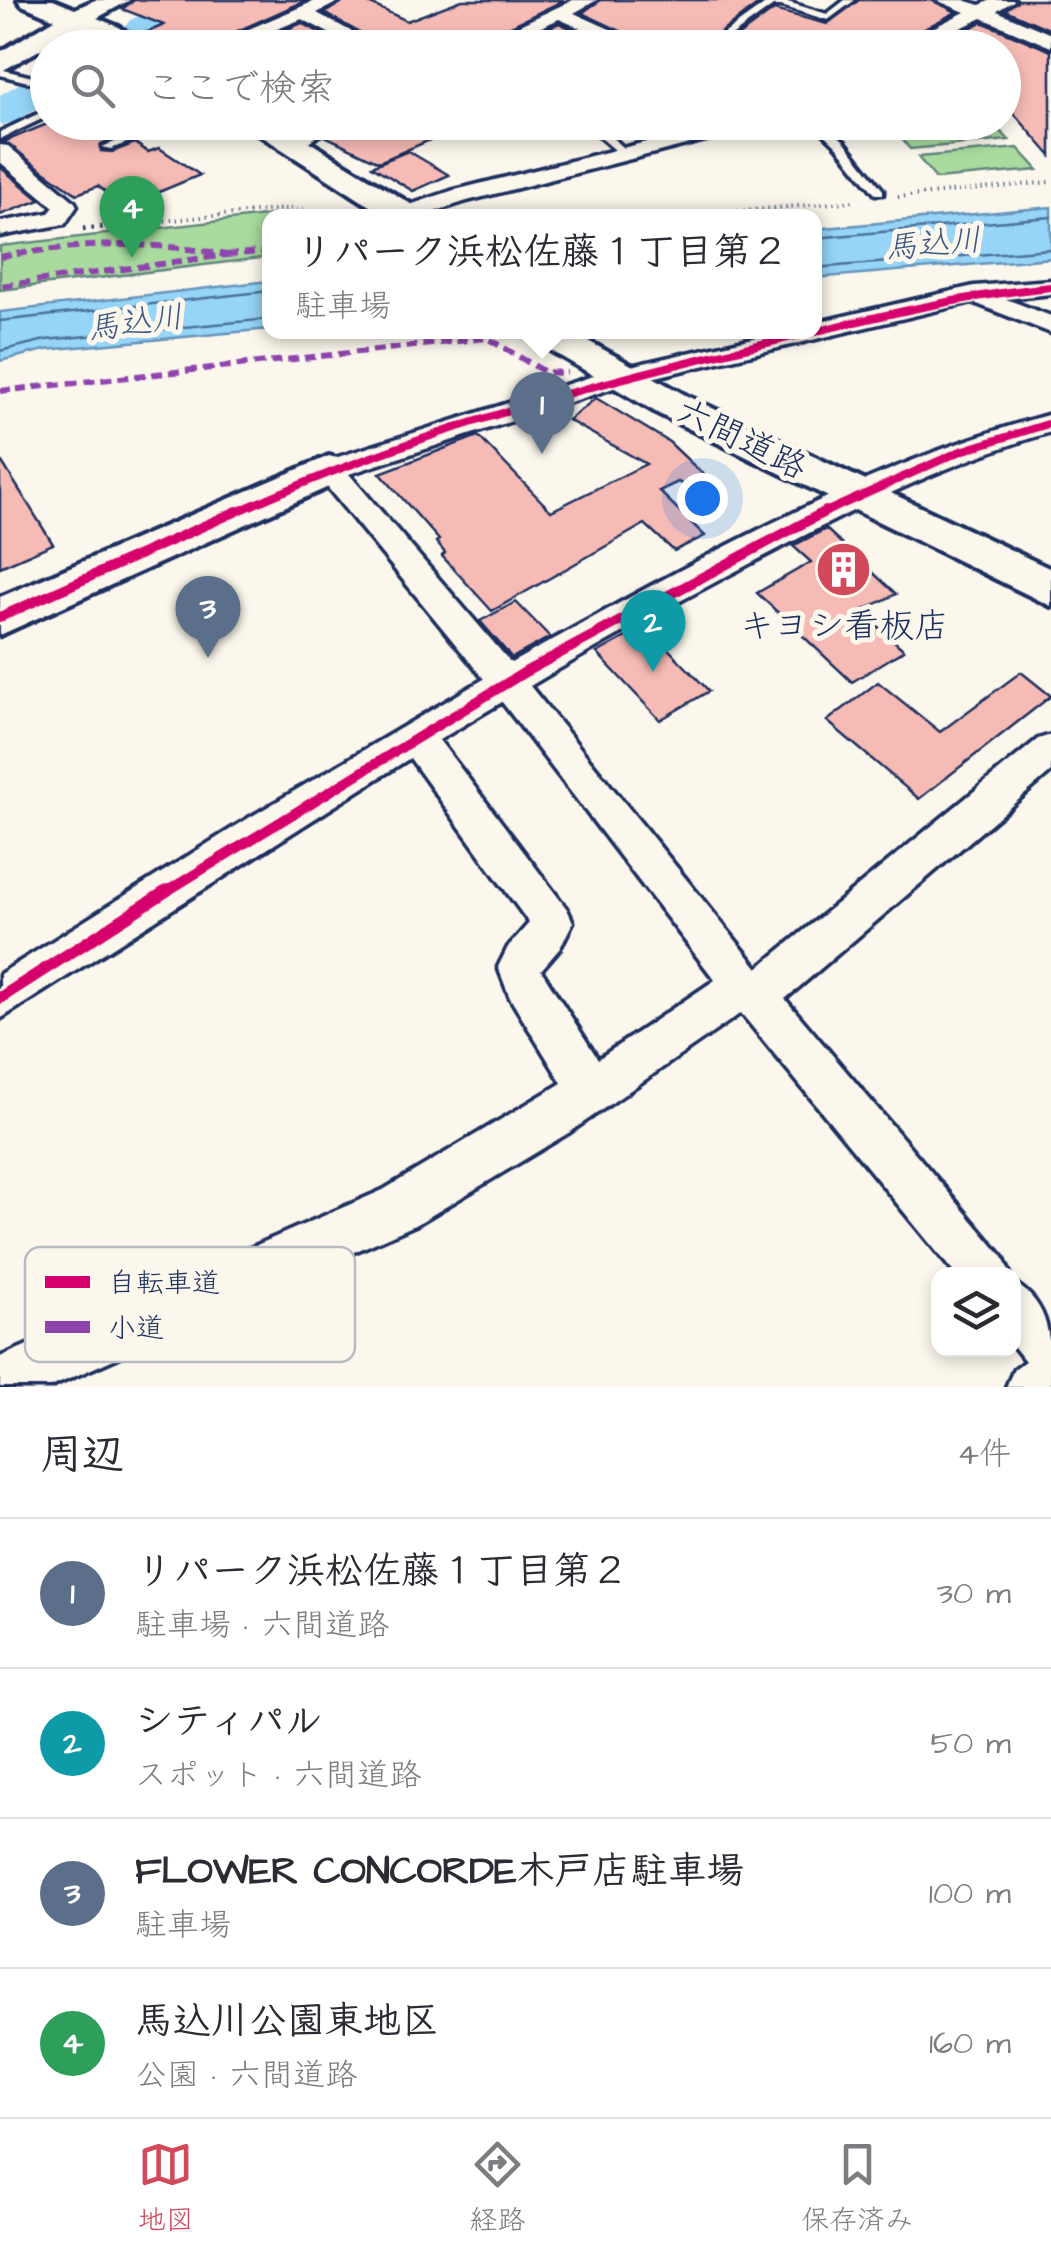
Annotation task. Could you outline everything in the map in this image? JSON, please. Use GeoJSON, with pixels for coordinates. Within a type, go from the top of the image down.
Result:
{"type":"FeatureCollection","features":[{"type":"Feature","properties":{"kind":"street"},"geometry":{"type":"LineString","coordinates":[[32,0],[74,30]]}},
{"type":"Feature","properties":{"kind":"street"},"geometry":{"type":"LineString","coordinates":[[58,30],[117,0]]}},
{"type":"Feature","properties":{"kind":"street"},"geometry":{"type":"LineString","coordinates":[[258,30],[333,0]]}},
{"type":"Feature","properties":{"kind":"street"},"geometry":{"type":"LineString","coordinates":[[518,30],[588,0]]}},
{"type":"Feature","properties":{"kind":"street"},"geometry":{"type":"LineString","coordinates":[[945,0],[1051,41]]}},
{"type":"Feature","properties":{"kind":"street"},"geometry":{"type":"LineString","coordinates":[[943,30],[1006,0]]}},
{"type":"Feature","properties":{"kind":"street"},"geometry":{"type":"LineString","coordinates":[[0,6],[84,30]]}},
{"type":"Feature","properties":{"kind":"street"},"geometry":{"type":"LineString","coordinates":[[302,12],[338,30]]}},
{"type":"Feature","properties":{"kind":"street"},"geometry":{"type":"LineString","coordinates":[[557,12],[600,30]]}},
{"type":"Feature","properties":{"kind":"street"},"geometry":{"type":"LineString","coordinates":[[0,68],[30,48]]}},
{"type":"Feature","properties":{"kind":"street"},"geometry":{"type":"LineString","coordinates":[[260,140],[354,209]]}},
{"type":"Feature","properties":{"kind":"street"},"geometry":{"type":"LineString","coordinates":[[278,140],[393,209]]}},
{"type":"Feature","properties":{"kind":"street"},"geometry":{"type":"LineString","coordinates":[[289,144],[296,140]]}},
{"type":"Feature","properties":{"kind":"street"},"geometry":{"type":"LineString","coordinates":[[424,209],[460,196],[679,140]]}},
{"type":"Feature","properties":{"kind":"street"},"geometry":{"type":"LineString","coordinates":[[0,150],[66,206],[56,219],[0,230]]}},
{"type":"Feature","properties":{"kind":"street"},"geometry":{"type":"LineString","coordinates":[[822,322],[974,294],[1051,287]]}},
{"type":"Feature","properties":{"kind":"street"},"geometry":{"type":"LineString","coordinates":[[974,294],[1051,325]]}},
{"type":"Feature","properties":{"kind":"street","name":"六間道路"},"geometry":{"type":"LineString","coordinates":[[565,339],[620,359],[870,488],[1051,589]]}},
{"type":"Feature","properties":{"kind":"street"},"geometry":{"type":"LineString","coordinates":[[0,616],[329,470],[620,359],[729,339]]}},
{"type":"Feature","properties":{"kind":"street"},"geometry":{"type":"LineString","coordinates":[[0,998],[505,680],[870,488],[990,438],[1051,424]]}},
{"type":"Feature","properties":{"kind":"street"},"geometry":{"type":"LineString","coordinates":[[329,470],[505,680],[750,991],[980,1267]]}},
{"type":"Feature","properties":{"kind":"street","name":"六間道路"},"geometry":{"type":"LineString","coordinates":[[870,488],[1051,561]]}},
{"type":"Feature","properties":{"kind":"street"},"geometry":{"type":"LineString","coordinates":[[415,736],[552,922],[548,935],[525,955],[519,967],[525,983],[592,1090]]}},
{"type":"Feature","properties":{"kind":"street"},"geometry":{"type":"LineString","coordinates":[[309,1247],[400,1207],[750,991],[1051,750]]}},
{"type":"Feature","properties":{"kind":"street"},"geometry":{"type":"LineString","coordinates":[[1021,1317],[1051,1353]]}},
{"type":"Feature","properties":{"kind":"street"},"geometry":{"type":"LineString","coordinates":[[0,1382],[46,1362]]}},
{"type":"Feature","properties":{"kind":"street"},"geometry":{"type":"LineString","coordinates":[[1032,1387],[1051,1374]]}},
{"type":"Feature","properties":{"kind":"lane"},"geometry":{"type":"LineString","coordinates":[[734,30],[771,4],[781,3],[828,16],[851,0]]}},
{"type":"Feature","properties":{"kind":"lane"},"geometry":{"type":"LineString","coordinates":[[0,68],[30,80]]}},
{"type":"Feature","properties":{"kind":"lane"},"geometry":{"type":"LineString","coordinates":[[0,136],[30,121]]}},
{"type":"Feature","properties":{"kind":"lane"},"geometry":{"type":"LineString","coordinates":[[106,147],[127,140]]}},
{"type":"Feature","properties":{"kind":"lane"},"geometry":{"type":"LineString","coordinates":[[609,140],[625,153]]}},
{"type":"Feature","properties":{"kind":"lane"},"geometry":{"type":"LineString","coordinates":[[837,140],[880,192]]}},
{"type":"Feature","properties":{"kind":"path"},"geometry":{"type":"LineString","coordinates":[[286,209],[306,207]]}},
{"type":"Feature","properties":{"kind":"path"},"geometry":{"type":"LineString","coordinates":[[70,231],[262,211]]}},
{"type":"Feature","properties":{"kind":"green space"},"geometry":{"type":"Polygon","coordinates":[[[903,140],[1009,140],[910,149],[903,140]]]}},
{"type":"Feature","properties":{"kind":"green space"},"geometry":{"type":"Polygon","coordinates":[[[1018,148],[1038,170],[936,179],[918,157],[1018,148]]]}},
{"type":"Feature","properties":{"kind":"green space"},"geometry":{"type":"Polygon","coordinates":[[[262,216],[262,258],[0,290],[0,246],[262,216]]]}},
{"type":"Feature","properties":{"kind":"water","name":"馬込川"},"geometry":{"type":"Polygon","coordinates":[[[1051,207],[1051,258],[822,277],[822,228],[1051,207]]]}},
{"type":"Feature","properties":{"kind":"water","name":"馬込川"},"geometry":{"type":"Polygon","coordinates":[[[262,282],[262,330],[45,350],[0,361],[0,312],[262,282]]]}},
{"type":"Feature","properties":{"kind":"building"},"geometry":{"type":"Polygon","coordinates":[[[134,0],[307,0],[240,30],[152,30],[164,25],[122,9],[134,0]]]}},
{"type":"Feature","properties":{"kind":"building"},"geometry":{"type":"Polygon","coordinates":[[[345,0],[362,0],[407,21],[462,0],[564,0],[503,30],[355,30],[325,13],[345,0]]]}},
{"type":"Feature","properties":{"kind":"building"},"geometry":{"type":"Polygon","coordinates":[[[600,0],[764,0],[724,30],[618,30],[582,13],[600,0]]]}},
{"type":"Feature","properties":{"kind":"building"},"geometry":{"type":"Polygon","coordinates":[[[859,0],[932,0],[956,12],[922,30],[747,30],[774,10],[827,24],[859,0]]]}},
{"type":"Feature","properties":{"kind":"building"},"geometry":{"type":"Polygon","coordinates":[[[1019,0],[1051,0],[1051,30],[1005,10],[1019,0]]]}},
{"type":"Feature","properties":{"kind":"building"},"geometry":{"type":"Polygon","coordinates":[[[982,22],[1001,30],[965,30],[982,22]]]}},
{"type":"Feature","properties":{"kind":"building"},"geometry":{"type":"Polygon","coordinates":[[[302,23],[315,30],[285,30],[302,23]]]}},
{"type":"Feature","properties":{"kind":"building"},"geometry":{"type":"Polygon","coordinates":[[[559,23],[575,30],[544,30],[559,23]]]}},
{"type":"Feature","properties":{"kind":"building"},"geometry":{"type":"Polygon","coordinates":[[[1021,38],[1051,51],[1051,156],[1021,122],[1021,38]]]}},
{"type":"Feature","properties":{"kind":"building"},"geometry":{"type":"Polygon","coordinates":[[[30,131],[30,140],[111,140],[101,144],[101,151],[112,152],[135,143],[148,152],[159,148],[200,175],[137,201],[119,189],[107,193],[98,186],[77,194],[3,142],[30,131]]]}},
{"type":"Feature","properties":{"kind":"building"},"geometry":{"type":"Polygon","coordinates":[[[333,140],[430,140],[379,162],[333,140]]]}},
{"type":"Feature","properties":{"kind":"building"},"geometry":{"type":"Polygon","coordinates":[[[408,151],[449,175],[413,191],[372,166],[408,151]]]}},
{"type":"Feature","properties":{"kind":"building"},"geometry":{"type":"Polygon","coordinates":[[[0,167],[40,200],[0,215],[0,167]]]}},
{"type":"Feature","properties":{"kind":"building"},"geometry":{"type":"Polygon","coordinates":[[[596,398],[669,442],[726,496],[719,505],[678,482],[659,491],[705,536],[674,551],[645,524],[492,611],[442,556],[445,553],[436,542],[439,540],[380,473],[478,436],[551,511],[646,464],[568,420],[596,398]]]}},
{"type":"Feature","properties":{"kind":"building"},"geometry":{"type":"Polygon","coordinates":[[[0,459],[53,544],[0,567],[0,459]]]}},
{"type":"Feature","properties":{"kind":"building"},"geometry":{"type":"Polygon","coordinates":[[[826,529],[896,594],[862,611],[904,650],[852,682],[757,593],[811,562],[793,546],[826,529]]]}},
{"type":"Feature","properties":{"kind":"building"},"geometry":{"type":"Polygon","coordinates":[[[516,602],[550,637],[512,658],[480,621],[516,602]]]}},
{"type":"Feature","properties":{"kind":"building"},"geometry":{"type":"Polygon","coordinates":[[[646,626],[709,691],[660,720],[597,653],[646,626]]]}},
{"type":"Feature","properties":{"kind":"building"},"geometry":{"type":"Polygon","coordinates":[[[1021,672],[1051,696],[919,799],[827,721],[878,682],[940,732],[1021,672]]]}},
{"type":"Feature","properties":{"kind":"waterway"},"geometry":{"type":"LineString","coordinates":[[143,28],[209,0]]}},
{"type":"Feature","properties":{"kind":"waterway"},"geometry":{"type":"LineString","coordinates":[[0,113],[30,94]]}},
{"type":"Feature","properties":{"kind":"marked path"},"geometry":{"type":"LineString","coordinates":[[0,257],[113,244],[170,246],[226,255],[0,286]]}},
{"type":"Feature","properties":{"kind":"marked path"},"geometry":{"type":"LineString","coordinates":[[226,255],[262,252]]}},
{"type":"Feature","properties":{"kind":"marked path"},"geometry":{"type":"LineString","coordinates":[[0,391],[478,339]]}},
{"type":"Feature","properties":{"kind":"marked path"},"geometry":{"type":"LineString","coordinates":[[489,339],[545,372],[567,373]]}},
{"type":"Feature","properties":{"kind":"cycle path"},"geometry":{"type":"LineString","coordinates":[[822,330],[974,294],[1051,287]]}},
{"type":"Feature","properties":{"kind":"cycle path"},"geometry":{"type":"LineString","coordinates":[[0,617],[329,470],[619,377],[782,339]]}},
{"type":"Feature","properties":{"kind":"cycle path"},"geometry":{"type":"LineString","coordinates":[[0,998],[348,777],[614,622],[874,488],[961,451],[1051,423]]}},
{"type":"Feature","properties":{"kind":"place","name":"馬込川公園東地区"},"geometry":{"type":"Point","coordinates":[132,258]}},
{"type":"Feature","properties":{"kind":"place","name":"リパーク浜松佐藤１丁目第２"},"geometry":{"type":"Point","coordinates":[542,454]}},
{"type":"Feature","properties":{"kind":"place","name":"キヨシ看板店"},"geometry":{"type":"Point","coordinates":[844,569]}},
{"type":"Feature","properties":{"kind":"place","name":"FLOWER CONCORDE木戸店駐車場"},"geometry":{"type":"Point","coordinates":[208,658]}},
{"type":"Feature","properties":{"kind":"place","name":"シティパル"},"geometry":{"type":"Point","coordinates":[653,672]}}]}
